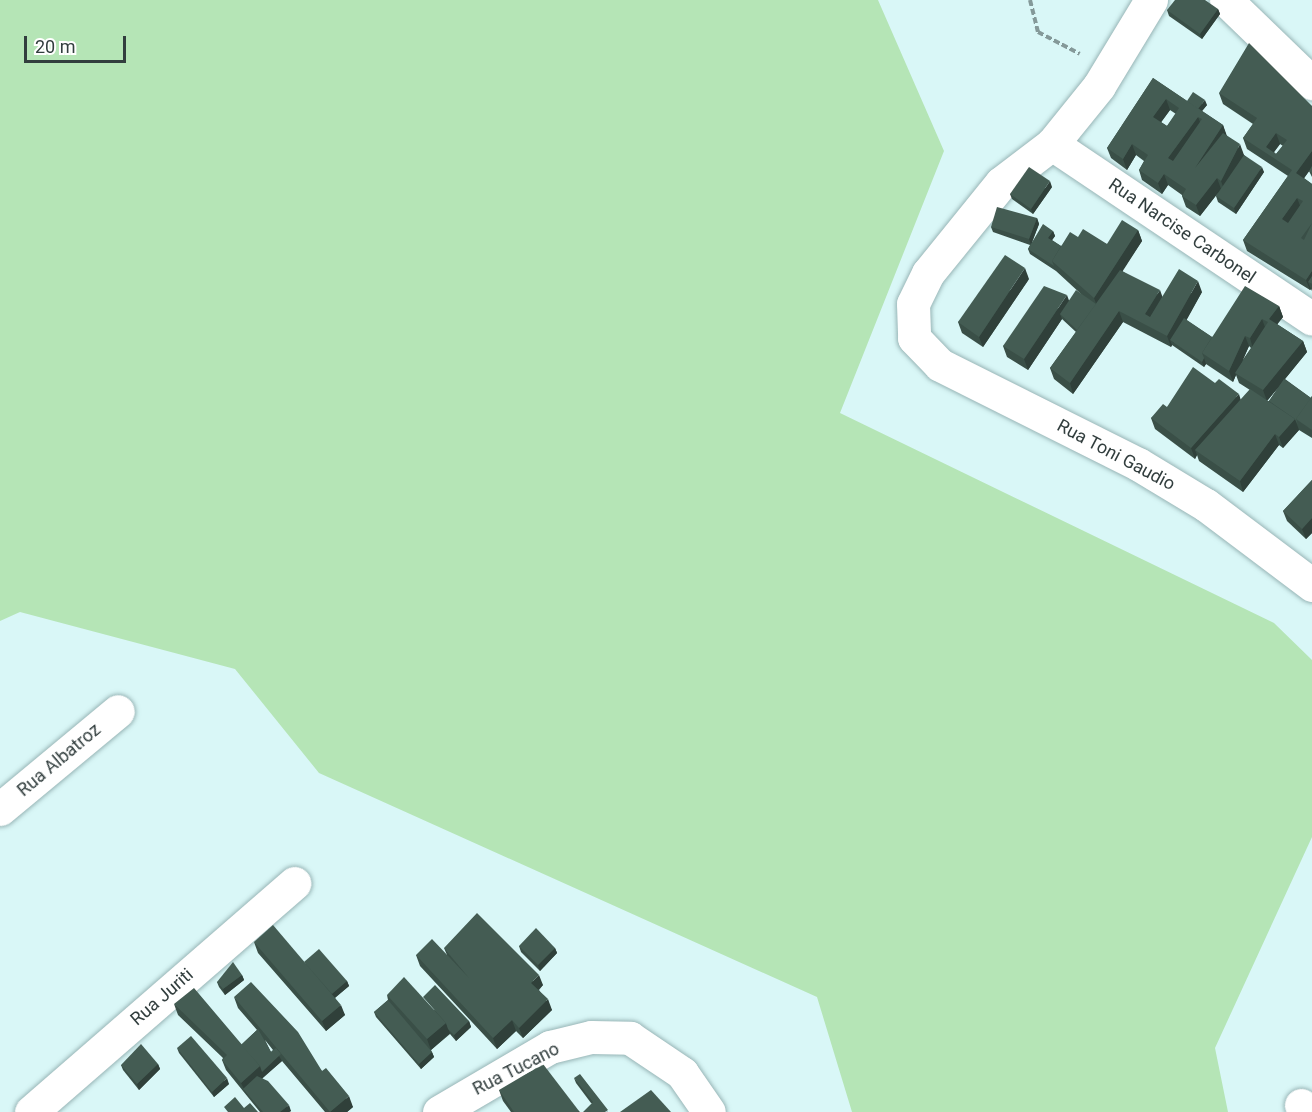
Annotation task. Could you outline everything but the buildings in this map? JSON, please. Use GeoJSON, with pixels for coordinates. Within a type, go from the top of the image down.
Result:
{"type":"FeatureCollection","features":[{"type":"Feature","properties":{"kind":"street"},"geometry":{"type":"LineString","coordinates":[[1052,144],[1109,70],[1151,0]]}},
{"type":"Feature","properties":{"kind":"street"},"geometry":{"type":"LineString","coordinates":[[1226,0],[1312,83]]}},
{"type":"Feature","properties":{"kind":"street","name":"Rua Narcise Carbonel"},"geometry":{"type":"LineString","coordinates":[[1052,144],[1312,319]]}},
{"type":"Feature","properties":{"kind":"street","name":"Rua Toni Gaudio"},"geometry":{"type":"LineString","coordinates":[[1052,144],[1002,183],[928,273],[913,304],[914,338],[940,365],[1138,464],[1206,505],[1312,585]]}},
{"type":"Feature","properties":{"kind":"street","name":"Rua Albatroz"},"geometry":{"type":"LineString","coordinates":[[0,809],[118,711]]}},
{"type":"Feature","properties":{"kind":"street","name":"Rua Juriti"},"geometry":{"type":"LineString","coordinates":[[30,1112],[294,883]]}},
{"type":"Feature","properties":{"kind":"street","name":"Rua Tucano"},"geometry":{"type":"LineString","coordinates":[[439,1112],[550,1047],[591,1036],[630,1038],[682,1072],[709,1112]]}},
{"type":"Feature","properties":{"kind":"path"},"geometry":{"type":"LineString","coordinates":[[1030,0],[1038,32],[1109,70]]}},
{"type":"Feature","properties":{"kind":"green space"},"geometry":{"type":"Polygon","coordinates":[[[0,0],[878,0],[944,151],[840,413],[1274,623],[1312,660],[1312,837],[1215,1048],[1228,1112],[852,1112],[817,997],[319,773],[235,669],[20,612],[0,621],[0,0]]]}}]}
